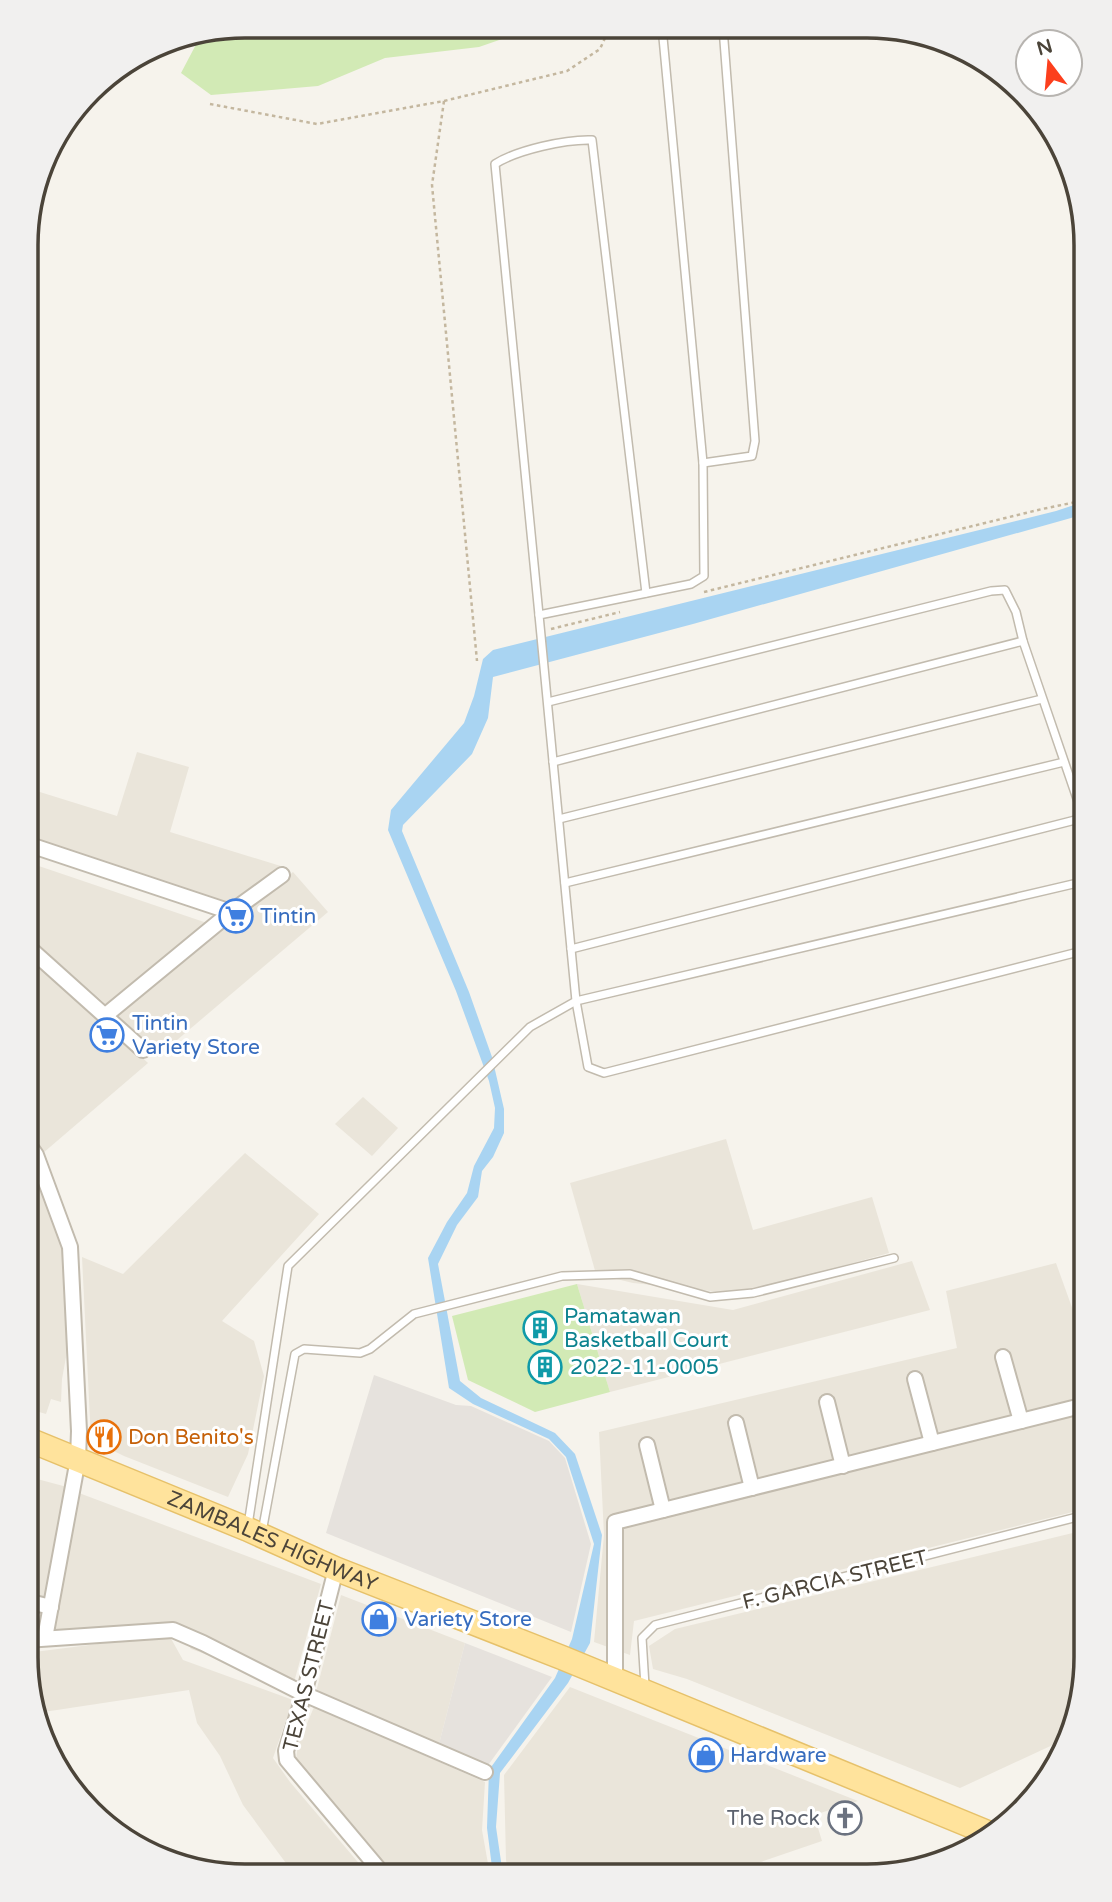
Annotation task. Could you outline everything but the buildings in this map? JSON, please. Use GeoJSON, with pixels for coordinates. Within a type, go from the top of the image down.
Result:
{"type":"FeatureCollection","features":[{"type":"Feature","properties":{"kind":"main road","name":"ZAMBALES HIGHWAY"},"geometry":{"type":"LineString","coordinates":[[38,1440],[336,1569],[981,1830]]}},
{"type":"Feature","properties":{"kind":"street"},"geometry":{"type":"LineString","coordinates":[[38,849],[231,912]]}},
{"type":"Feature","properties":{"kind":"street"},"geometry":{"type":"LineString","coordinates":[[106,1015],[231,912],[282,875]]}},
{"type":"Feature","properties":{"kind":"street"},"geometry":{"type":"LineString","coordinates":[[38,956],[143,1050]]}},
{"type":"Feature","properties":{"kind":"street"},"geometry":{"type":"LineString","coordinates":[[38,1161],[69,1247],[78,1459],[45,1638]]}},
{"type":"Feature","properties":{"kind":"street"},"geometry":{"type":"LineString","coordinates":[[1003,1357],[1021,1421]]}},
{"type":"Feature","properties":{"kind":"street"},"geometry":{"type":"LineString","coordinates":[[915,1379],[932,1443]]}},
{"type":"Feature","properties":{"kind":"street"},"geometry":{"type":"LineString","coordinates":[[827,1402],[842,1466]]}},
{"type":"Feature","properties":{"kind":"street"},"geometry":{"type":"LineString","coordinates":[[615,1681],[615,1522],[1073,1408]]}},
{"type":"Feature","properties":{"kind":"street"},"geometry":{"type":"LineString","coordinates":[[736,1423],[751,1488]]}},
{"type":"Feature","properties":{"kind":"street"},"geometry":{"type":"LineString","coordinates":[[648,1445],[663,1510]]}},
{"type":"Feature","properties":{"kind":"street","name":"TEXAS STREET"},"geometry":{"type":"LineString","coordinates":[[336,1569],[304,1694],[286,1751],[287,1760],[375,1864]]}},
{"type":"Feature","properties":{"kind":"street"},"geometry":{"type":"LineString","coordinates":[[38,1604],[51,1607]]}},
{"type":"Feature","properties":{"kind":"street"},"geometry":{"type":"LineString","coordinates":[[38,1639],[173,1630],[304,1694],[485,1772]]}},
{"type":"Feature","properties":{"kind":"lane"},"geometry":{"type":"LineString","coordinates":[[539,615],[691,584],[705,576],[703,463],[663,38]]}},
{"type":"Feature","properties":{"kind":"lane"},"geometry":{"type":"LineString","coordinates":[[703,463],[752,456],[755,441],[724,38]]}},
{"type":"Feature","properties":{"kind":"lane"},"geometry":{"type":"LineString","coordinates":[[646,593],[592,140],[579,139],[507,157],[495,164],[576,1001],[589,1067],[604,1073],[1074,953]]}},
{"type":"Feature","properties":{"kind":"lane"},"geometry":{"type":"LineString","coordinates":[[548,702],[990,591],[1004,590],[1016,612],[1023,641],[1074,790]]}},
{"type":"Feature","properties":{"kind":"lane"},"geometry":{"type":"LineString","coordinates":[[553,762],[1023,641]]}},
{"type":"Feature","properties":{"kind":"lane"},"geometry":{"type":"LineString","coordinates":[[559,819],[1042,699]]}},
{"type":"Feature","properties":{"kind":"lane"},"geometry":{"type":"LineString","coordinates":[[565,883],[1064,762]]}},
{"type":"Feature","properties":{"kind":"lane"},"geometry":{"type":"LineString","coordinates":[[571,949],[1074,824]]}},
{"type":"Feature","properties":{"kind":"lane"},"geometry":{"type":"LineString","coordinates":[[254,1532],[288,1266],[530,1027],[576,1001],[1074,884]]}},
{"type":"Feature","properties":{"kind":"lane"},"geometry":{"type":"LineString","coordinates":[[254,1532],[295,1354],[304,1349],[360,1353],[370,1349],[414,1314],[562,1276],[630,1274],[710,1297],[754,1293],[894,1258]]}},
{"type":"Feature","properties":{"kind":"lane","name":"F. GARCIA STREET"},"geometry":{"type":"LineString","coordinates":[[645,1692],[642,1638],[655,1625],[1073,1518]]}},
{"type":"Feature","properties":{"kind":"path"},"geometry":{"type":"LineString","coordinates":[[209,104],[317,124],[444,101],[567,71],[600,48],[605,38]]}},
{"type":"Feature","properties":{"kind":"path"},"geometry":{"type":"LineString","coordinates":[[444,101],[432,185],[477,661]]}},
{"type":"Feature","properties":{"kind":"path"},"geometry":{"type":"LineString","coordinates":[[703,592],[1074,502]]}},
{"type":"Feature","properties":{"kind":"path"},"geometry":{"type":"LineString","coordinates":[[541,633],[622,612]]}},
{"type":"Feature","properties":{"kind":"shaded area"},"geometry":{"type":"Polygon","coordinates":[[[137,752],[189,767],[170,832],[284,867],[225,912],[38,849],[38,791],[117,816],[137,752]]]}},
{"type":"Feature","properties":{"kind":"shaded area"},"geometry":{"type":"Polygon","coordinates":[[[38,866],[207,923],[144,973],[108,1006],[38,945],[38,866]]]}},
{"type":"Feature","properties":{"kind":"shaded area"},"geometry":{"type":"Polygon","coordinates":[[[293,872],[328,912],[157,1057],[116,1017],[293,872]]]}},
{"type":"Feature","properties":{"kind":"shaded area"},"geometry":{"type":"Polygon","coordinates":[[[38,963],[148,1063],[43,1153],[38,1148],[38,963]]]}},
{"type":"Feature","properties":{"kind":"shaded area"},"geometry":{"type":"Polygon","coordinates":[[[363,1097],[398,1128],[372,1156],[335,1124],[363,1097]]]}},
{"type":"Feature","properties":{"kind":"shaded area"},"geometry":{"type":"Polygon","coordinates":[[[726,1139],[753,1230],[872,1197],[889,1253],[741,1294],[633,1283],[596,1274],[570,1183],[726,1139]]]}},
{"type":"Feature","properties":{"kind":"shaded area"},"geometry":{"type":"Polygon","coordinates":[[[245,1153],[319,1214],[222,1321],[254,1341],[264,1376],[248,1454],[228,1497],[91,1440],[82,1257],[123,1274],[245,1153]]]}},
{"type":"Feature","properties":{"kind":"shaded area"},"geometry":{"type":"Polygon","coordinates":[[[38,1180],[62,1248],[68,1346],[61,1402],[51,1399],[46,1414],[38,1412],[38,1180]]]}},
{"type":"Feature","properties":{"kind":"shaded area"},"geometry":{"type":"Polygon","coordinates":[[[912,1261],[930,1310],[610,1392],[577,1284],[733,1310],[912,1261]]]}},
{"type":"Feature","properties":{"kind":"shaded area"},"geometry":{"type":"Polygon","coordinates":[[[1056,1263],[1073,1311],[1073,1512],[634,1621],[630,1655],[594,1642],[604,1535],[599,1432],[957,1348],[946,1291],[1056,1263]]]}},
{"type":"Feature","properties":{"kind":"shaded area"},"geometry":{"type":"Polygon","coordinates":[[[374,1375],[456,1405],[471,1406],[549,1441],[565,1458],[591,1544],[571,1632],[326,1533],[374,1375]]]}},
{"type":"Feature","properties":{"kind":"shaded area"},"geometry":{"type":"Polygon","coordinates":[[[38,1479],[67,1487],[46,1597],[38,1595],[38,1479]]]}},
{"type":"Feature","properties":{"kind":"shaded area"},"geometry":{"type":"Polygon","coordinates":[[[79,1493],[321,1584],[293,1686],[191,1649],[179,1629],[52,1639],[79,1493]]]}},
{"type":"Feature","properties":{"kind":"shaded area"},"geometry":{"type":"Polygon","coordinates":[[[1073,1533],[1073,1670],[1070,1697],[1053,1745],[960,1788],[687,1679],[653,1669],[649,1646],[675,1629],[1073,1533]]]}},
{"type":"Feature","properties":{"kind":"shaded area"},"geometry":{"type":"Polygon","coordinates":[[[341,1595],[465,1643],[438,1748],[315,1696],[341,1595]]]}},
{"type":"Feature","properties":{"kind":"shaded area"},"geometry":{"type":"Polygon","coordinates":[[[169,1635],[183,1660],[293,1700],[273,1758],[360,1864],[287,1864],[243,1805],[220,1756],[197,1723],[189,1690],[46,1712],[42,1697],[38,1651],[169,1635]]]}},
{"type":"Feature","properties":{"kind":"shaded area"},"geometry":{"type":"Polygon","coordinates":[[[465,1643],[552,1677],[486,1768],[438,1748],[465,1643]]]}},
{"type":"Feature","properties":{"kind":"shaded area"},"geometry":{"type":"Polygon","coordinates":[[[570,1687],[858,1801],[814,1815],[822,1841],[755,1864],[507,1864],[504,1775],[570,1687]]]}},
{"type":"Feature","properties":{"kind":"shaded area"},"geometry":{"type":"Polygon","coordinates":[[[314,1707],[485,1782],[482,1830],[488,1864],[383,1864],[296,1759],[298,1745],[314,1707]]]}},
{"type":"Feature","properties":{"kind":"green space"},"geometry":{"type":"Polygon","coordinates":[[[232,39],[503,39],[479,47],[385,58],[318,86],[211,95],[181,73],[196,44],[232,39]]]}},
{"type":"Feature","properties":{"kind":"green space"},"geometry":{"type":"Polygon","coordinates":[[[577,1284],[610,1392],[535,1412],[468,1380],[452,1316],[577,1284]]]}},
{"type":"Feature","properties":{"kind":"water"},"geometry":{"type":"Polygon","coordinates":[[[1074,505],[1074,517],[1071,518],[493,677],[488,718],[472,754],[403,825],[402,831],[469,992],[492,1057],[504,1109],[504,1133],[493,1157],[482,1171],[478,1197],[457,1225],[438,1264],[460,1381],[481,1398],[555,1433],[575,1454],[602,1535],[590,1643],[568,1683],[500,1773],[496,1827],[501,1864],[492,1864],[487,1828],[489,1770],[555,1678],[572,1639],[594,1544],[566,1457],[549,1439],[473,1404],[449,1388],[428,1258],[447,1222],[467,1193],[474,1166],[494,1128],[495,1108],[489,1081],[456,991],[388,830],[391,810],[464,723],[483,659],[493,650],[1074,505]]]}},
{"type":"Feature","properties":{"kind":"place","name":"Tintin"},"geometry":{"type":"Point","coordinates":[236,916]}},
{"type":"Feature","properties":{"kind":"place","name":"Tintin Variety Store"},"geometry":{"type":"Point","coordinates":[107,1035]}},
{"type":"Feature","properties":{"kind":"place","name":"Pamatawan Basketball Court"},"geometry":{"type":"Point","coordinates":[540,1328]}},
{"type":"Feature","properties":{"kind":"place","name":"2022-11-0005"},"geometry":{"type":"Point","coordinates":[545,1367]}},
{"type":"Feature","properties":{"kind":"place","name":"Don Benito's"},"geometry":{"type":"Point","coordinates":[104,1437]}},
{"type":"Feature","properties":{"kind":"place","name":"Variety Store"},"geometry":{"type":"Point","coordinates":[379,1619]}},
{"type":"Feature","properties":{"kind":"place","name":"Hardware"},"geometry":{"type":"Point","coordinates":[706,1755]}},
{"type":"Feature","properties":{"kind":"place","name":"The Rock"},"geometry":{"type":"Point","coordinates":[845,1818]}}]}
